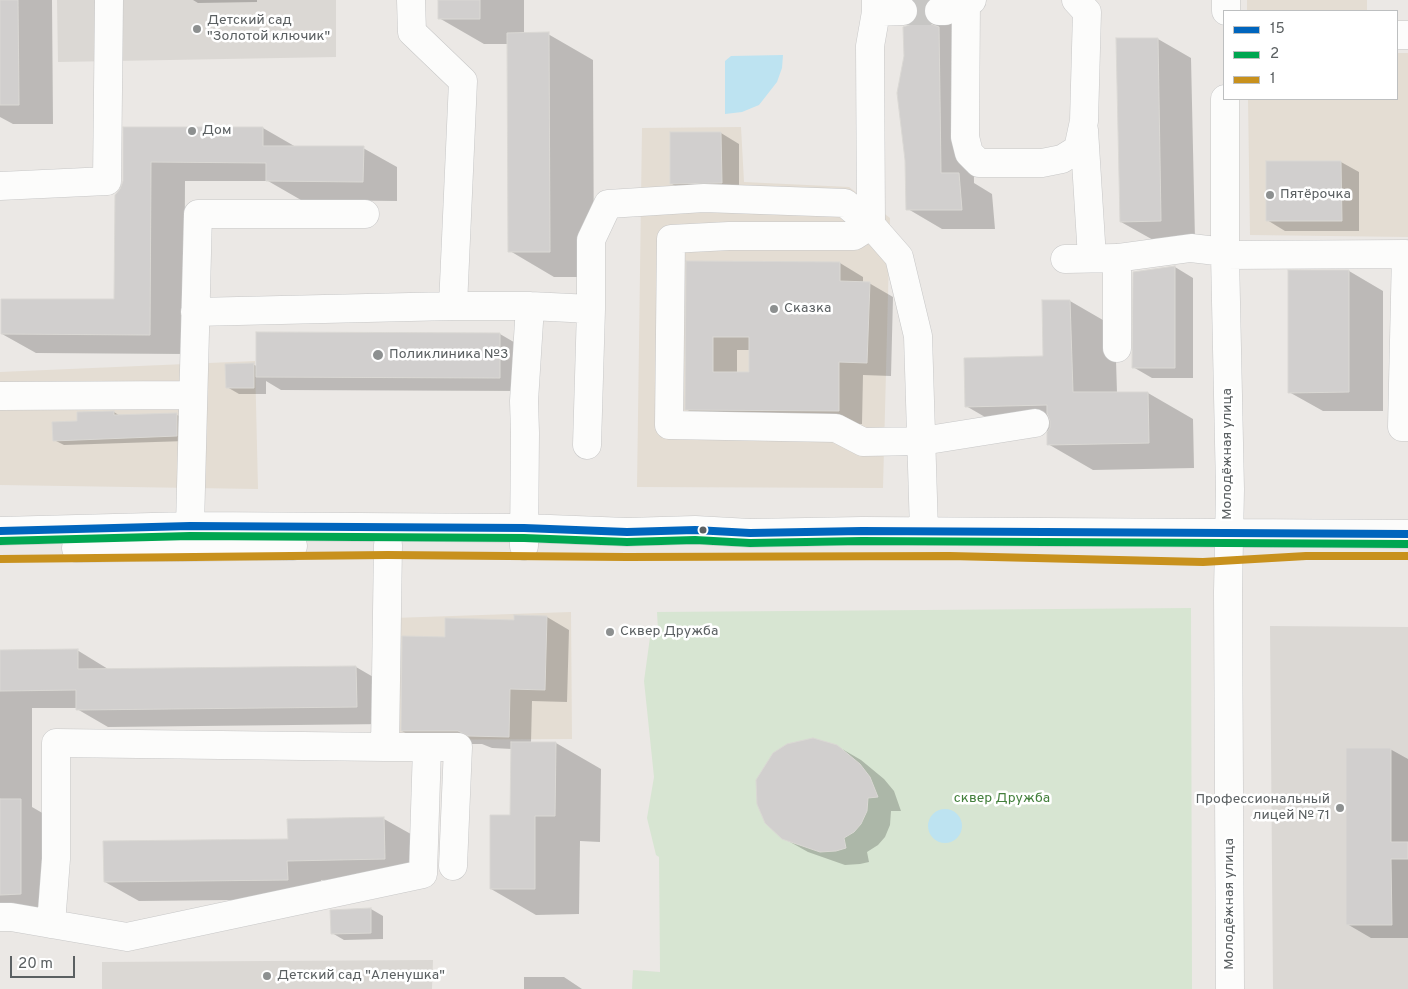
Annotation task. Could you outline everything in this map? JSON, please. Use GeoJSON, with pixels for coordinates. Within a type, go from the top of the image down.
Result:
{"type":"FeatureCollection","features":[{"type":"Feature","properties":{"kind":"street"},"geometry":{"type":"LineString","coordinates":[[0,186],[107,182],[109,0]]}},
{"type":"Feature","properties":{"kind":"street"},"geometry":{"type":"LineString","coordinates":[[411,0],[412,32],[463,80],[453,306]]}},
{"type":"Feature","properties":{"kind":"street"},"geometry":{"type":"LineString","coordinates":[[966,0],[965,137],[969,153],[979,163],[1042,162],[1062,159],[1078,149],[1084,121]]}},
{"type":"Feature","properties":{"kind":"street"},"geometry":{"type":"LineString","coordinates":[[939,11],[945,11],[966,0],[972,0]]}},
{"type":"Feature","properties":{"kind":"street"},"geometry":{"type":"LineString","coordinates":[[1076,0],[1087,12],[1084,121],[1117,348]]}},
{"type":"Feature","properties":{"kind":"street"},"geometry":{"type":"LineString","coordinates":[[871,225],[870,46],[876,6],[903,12]]}},
{"type":"Feature","properties":{"kind":"street","name":"Молодёжная улица"},"geometry":{"type":"LineString","coordinates":[[1225,100],[1224,253],[1230,488],[1228,602],[1230,989]]}},
{"type":"Feature","properties":{"kind":"street"},"geometry":{"type":"LineString","coordinates":[[587,445],[591,240],[608,204],[704,198],[845,203],[871,225],[899,257],[918,336],[924,531]]}},
{"type":"Feature","properties":{"kind":"street"},"geometry":{"type":"LineString","coordinates":[[190,526],[198,214],[365,214]]}},
{"type":"Feature","properties":{"kind":"street"},"geometry":{"type":"LineString","coordinates":[[871,225],[854,236],[729,236],[672,239],[669,425],[836,428],[863,442],[922,441],[1035,423]]}},
{"type":"Feature","properties":{"kind":"street"},"geometry":{"type":"LineString","coordinates":[[1065,259],[1105,258],[1191,248],[1224,253],[1406,254],[1402,427],[1408,427]]}},
{"type":"Feature","properties":{"kind":"street"},"geometry":{"type":"LineString","coordinates":[[195,312],[453,306],[530,306],[591,309]]}},
{"type":"Feature","properties":{"kind":"street"},"geometry":{"type":"LineString","coordinates":[[524,537],[526,433],[524,400],[530,306]]}},
{"type":"Feature","properties":{"kind":"street"},"geometry":{"type":"LineString","coordinates":[[0,396],[193,395]]}},
{"type":"Feature","properties":{"kind":"street"},"geometry":{"type":"LineString","coordinates":[[0,531],[190,526],[524,537],[1203,552],[1229,541],[1408,534]]}},
{"type":"Feature","properties":{"kind":"street"},"geometry":{"type":"LineString","coordinates":[[0,548],[388,545],[695,530],[750,533],[924,531],[1193,534],[1229,541],[1306,546],[1408,546]]}},
{"type":"Feature","properties":{"kind":"street"},"geometry":{"type":"LineString","coordinates":[[385,747],[388,545]]}},
{"type":"Feature","properties":{"kind":"street"},"geometry":{"type":"LineString","coordinates":[[51,924],[56,859],[56,743],[458,748],[453,866]]}},
{"type":"Feature","properties":{"kind":"street"},"geometry":{"type":"LineString","coordinates":[[0,917],[11,917],[127,937],[423,874],[428,747]]}},
{"type":"Feature","properties":{"kind":"shaded area","name":"Детский сад \"Золотой ключик\""},"geometry":{"type":"Polygon","coordinates":[[[57,0],[336,0],[336,57],[58,62],[57,0]]]}},
{"type":"Feature","properties":{"kind":"shaded area"},"geometry":{"type":"Polygon","coordinates":[[[1247,0],[1367,0],[1367,10],[1247,10],[1247,0]]]}},
{"type":"Feature","properties":{"kind":"shaded area"},"geometry":{"type":"Polygon","coordinates":[[[1398,53],[1408,53],[1408,237],[1250,235],[1248,100],[1398,100],[1398,53]]]}},
{"type":"Feature","properties":{"kind":"shaded area"},"geometry":{"type":"Polygon","coordinates":[[[741,127],[744,182],[849,187],[890,218],[883,488],[637,487],[642,128],[741,127]]]}},
{"type":"Feature","properties":{"kind":"shaded area"},"geometry":{"type":"Polygon","coordinates":[[[255,361],[258,489],[0,485],[0,372],[255,361]]]}},
{"type":"Feature","properties":{"kind":"shaded area"},"geometry":{"type":"Polygon","coordinates":[[[571,612],[572,739],[391,740],[393,618],[571,612]]]}},
{"type":"Feature","properties":{"kind":"shaded area","name":"Профессиональный лицей № 71"},"geometry":{"type":"Polygon","coordinates":[[[1270,626],[1408,627],[1408,989],[1273,989],[1270,626]]]}},
{"type":"Feature","properties":{"kind":"shaded area","name":"Детский сад \"Аленушка\""},"geometry":{"type":"Polygon","coordinates":[[[433,960],[432,989],[102,989],[102,962],[433,960]]]}},
{"type":"Feature","properties":{"kind":"green space","name":"сквер Дружба"},"geometry":{"type":"Polygon","coordinates":[[[1191,608],[1192,989],[632,989],[633,970],[660,972],[659,857],[656,855],[647,818],[654,777],[644,681],[651,630],[658,630],[657,612],[1191,608]]]}},
{"type":"Feature","properties":{"kind":"water"},"geometry":{"type":"Polygon","coordinates":[[[783,55],[782,68],[777,82],[759,105],[742,112],[725,114],[725,61],[731,56],[783,55]]]}},
{"type":"Feature","properties":{"kind":"water"},"geometry":{"type":"Polygon","coordinates":[[[945,809],[957,814],[962,826],[957,838],[945,843],[933,838],[928,826],[933,814],[945,809]]]}},
{"type":"Feature","properties":{"kind":"building"},"geometry":{"type":"Polygon","coordinates":[[[0,0],[18,0],[19,105],[0,105],[0,0]]]}},
{"type":"Feature","properties":{"kind":"building"},"geometry":{"type":"Polygon","coordinates":[[[438,0],[480,0],[480,19],[438,19],[438,0]]]}},
{"type":"Feature","properties":{"kind":"building"},"geometry":{"type":"Polygon","coordinates":[[[913,0],[929,0],[925,4],[923,11],[925,18],[931,24],[939,27],[941,173],[959,173],[962,210],[906,210],[905,160],[897,93],[904,56],[903,27],[912,24],[917,18],[919,11],[913,0]]]}},
{"type":"Feature","properties":{"kind":"building"},"geometry":{"type":"Polygon","coordinates":[[[549,32],[550,252],[508,252],[507,33],[549,32]]]}},
{"type":"Feature","properties":{"kind":"building"},"geometry":{"type":"Polygon","coordinates":[[[1116,38],[1158,38],[1161,221],[1120,222],[1116,38]]]}},
{"type":"Feature","properties":{"kind":"building"},"geometry":{"type":"Polygon","coordinates":[[[123,127],[263,127],[263,146],[364,146],[363,182],[266,181],[266,163],[151,162],[150,335],[1,334],[1,299],[114,299],[115,195],[123,181],[123,127]]]}},
{"type":"Feature","properties":{"kind":"building"},"geometry":{"type":"Polygon","coordinates":[[[670,132],[721,132],[722,183],[670,184],[670,132]]]}},
{"type":"Feature","properties":{"kind":"building"},"geometry":{"type":"Polygon","coordinates":[[[1266,161],[1341,161],[1342,221],[1266,221],[1266,161]]]}},
{"type":"Feature","properties":{"kind":"building","name":"Сказка"},"geometry":{"type":"Polygon","coordinates":[[[686,261],[840,262],[840,281],[870,282],[867,363],[839,362],[839,411],[685,410],[686,261]],[[713,337],[713,372],[749,372],[749,337],[713,337]]]}},
{"type":"Feature","properties":{"kind":"building"},"geometry":{"type":"Polygon","coordinates":[[[1175,266],[1175,368],[1132,368],[1133,272],[1175,266]]]}},
{"type":"Feature","properties":{"kind":"building"},"geometry":{"type":"Polygon","coordinates":[[[1288,270],[1349,270],[1349,392],[1288,393],[1288,270]]]}},
{"type":"Feature","properties":{"kind":"building"},"geometry":{"type":"Polygon","coordinates":[[[1042,300],[1070,300],[1073,392],[1148,392],[1149,443],[1047,445],[1047,432],[1050,428],[1050,421],[1047,405],[965,407],[964,358],[1043,356],[1042,300]]]}},
{"type":"Feature","properties":{"kind":"building","name":"Поликлиника №3"},"geometry":{"type":"Polygon","coordinates":[[[256,332],[500,333],[500,378],[256,377],[256,332]]]}},
{"type":"Feature","properties":{"kind":"building"},"geometry":{"type":"Polygon","coordinates":[[[254,363],[254,388],[226,388],[225,364],[254,363]]]}},
{"type":"Feature","properties":{"kind":"building"},"geometry":{"type":"Polygon","coordinates":[[[114,411],[114,415],[177,413],[177,436],[53,441],[52,422],[77,421],[77,412],[114,411]]]}},
{"type":"Feature","properties":{"kind":"building"},"geometry":{"type":"Polygon","coordinates":[[[514,615],[547,616],[545,690],[510,689],[509,737],[468,736],[458,731],[401,731],[402,636],[445,637],[445,618],[514,620],[514,615]]]}},
{"type":"Feature","properties":{"kind":"building"},"geometry":{"type":"Polygon","coordinates":[[[78,649],[78,669],[356,666],[357,707],[76,710],[76,690],[0,691],[0,650],[78,649]]]}},
{"type":"Feature","properties":{"kind":"building"},"geometry":{"type":"Polygon","coordinates":[[[813,738],[837,745],[860,764],[870,777],[878,797],[868,798],[867,811],[861,824],[854,832],[844,838],[846,848],[836,851],[820,852],[782,839],[765,823],[757,804],[756,780],[773,753],[787,744],[813,738]]]}},
{"type":"Feature","properties":{"kind":"building"},"geometry":{"type":"Polygon","coordinates":[[[511,742],[556,742],[555,816],[535,816],[535,889],[490,889],[490,815],[510,815],[511,742]]]}},
{"type":"Feature","properties":{"kind":"building"},"geometry":{"type":"Polygon","coordinates":[[[1346,748],[1391,748],[1391,842],[1408,842],[1408,859],[1391,859],[1392,925],[1346,925],[1346,748]]]}},
{"type":"Feature","properties":{"kind":"building"},"geometry":{"type":"Polygon","coordinates":[[[0,799],[21,799],[21,894],[0,895],[0,799]]]}},
{"type":"Feature","properties":{"kind":"building"},"geometry":{"type":"Polygon","coordinates":[[[384,817],[385,859],[287,861],[288,880],[104,882],[103,841],[288,839],[287,819],[384,817]]]}},
{"type":"Feature","properties":{"kind":"building"},"geometry":{"type":"Polygon","coordinates":[[[371,908],[371,933],[331,934],[330,910],[371,908]]]}},
{"type":"Feature","properties":{"kind":"tunnel"},"geometry":{"type":"LineString","coordinates":[[903,11],[939,11]]}},
{"type":"Feature","properties":{"kind":"transit line","name":"15"},"geometry":{"type":"LineString","coordinates":[[0,531],[190,526],[524,528],[627,532],[695,530],[750,533],[862,531],[1408,534]]}},
{"type":"Feature","properties":{"kind":"transit line","name":"2"},"geometry":{"type":"LineString","coordinates":[[0,541],[190,536],[524,538],[627,542],[695,540],[750,543],[862,541],[1408,544]]}},
{"type":"Feature","properties":{"kind":"transit line","name":"1"},"geometry":{"type":"LineString","coordinates":[[0,559],[388,555],[627,557],[950,556],[1203,562],[1306,556],[1408,556]]}},
{"type":"Feature","properties":{"kind":"place","name":"Детский сад \"Золотой ключик\""},"geometry":{"type":"Point","coordinates":[197,29]}},
{"type":"Feature","properties":{"kind":"place","name":"Дом"},"geometry":{"type":"Point","coordinates":[192,131]}},
{"type":"Feature","properties":{"kind":"place","name":"Пятёрочка"},"geometry":{"type":"Point","coordinates":[1270,195]}},
{"type":"Feature","properties":{"kind":"place","name":"Сказка"},"geometry":{"type":"Point","coordinates":[774,309]}},
{"type":"Feature","properties":{"kind":"place","name":"Поликлиника №3"},"geometry":{"type":"Point","coordinates":[378,355]}},
{"type":"Feature","properties":{"kind":"place","name":"Сквер Дружба"},"geometry":{"type":"Point","coordinates":[610,632]}},
{"type":"Feature","properties":{"kind":"place","name":"Профессиональный лицей № 71"},"geometry":{"type":"Point","coordinates":[1340,808]}},
{"type":"Feature","properties":{"kind":"place","name":"Детский сад \"Аленушка\""},"geometry":{"type":"Point","coordinates":[267,976]}}]}
